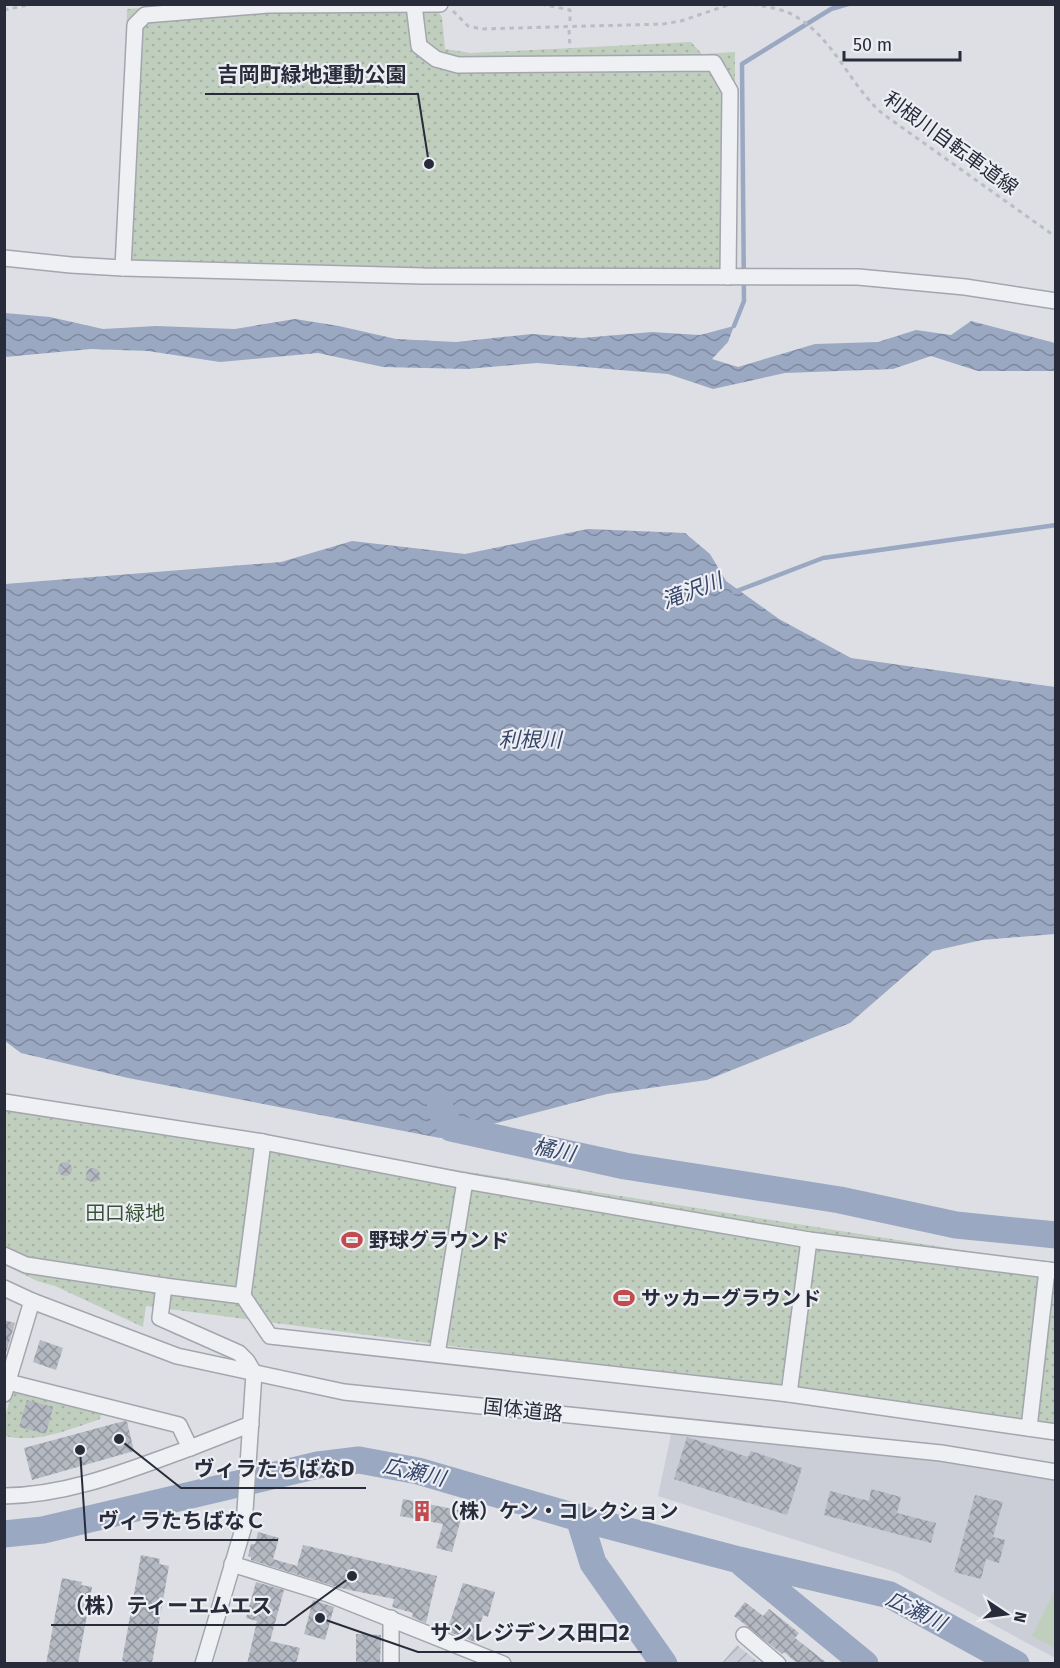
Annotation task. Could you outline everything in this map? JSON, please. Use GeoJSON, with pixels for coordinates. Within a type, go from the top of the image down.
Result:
{"type":"FeatureCollection","features":[{"type":"Feature","properties":{"kind":"street"},"geometry":{"type":"LineString","coordinates":[[123,268],[135,25],[145,15],[268,5],[440,4]]}},
{"type":"Feature","properties":{"kind":"street"},"geometry":{"type":"LineString","coordinates":[[414,5],[419,46],[436,59],[458,65],[714,63],[730,91],[728,277]]}},
{"type":"Feature","properties":{"kind":"street"},"geometry":{"type":"LineString","coordinates":[[4,258],[123,268],[423,276],[858,277],[965,286],[1056,301]]}},
{"type":"Feature","properties":{"kind":"street"},"geometry":{"type":"LineString","coordinates":[[4,1102],[263,1142],[465,1181],[809,1240],[1051,1270],[1029,1428]]}},
{"type":"Feature","properties":{"kind":"street"},"geometry":{"type":"LineString","coordinates":[[263,1142],[243,1296],[270,1336],[789,1394],[1056,1432]]}},
{"type":"Feature","properties":{"kind":"street"},"geometry":{"type":"LineString","coordinates":[[437,1354],[465,1181]]}},
{"type":"Feature","properties":{"kind":"street"},"geometry":{"type":"LineString","coordinates":[[789,1394],[809,1240]]}},
{"type":"Feature","properties":{"kind":"street"},"geometry":{"type":"LineString","coordinates":[[4,1255],[26,1265],[243,1296]]}},
{"type":"Feature","properties":{"kind":"street"},"geometry":{"type":"LineString","coordinates":[[164,1286],[160,1318],[238,1353],[247,1361],[254,1373],[244,1526],[203,1664]]}},
{"type":"Feature","properties":{"kind":"street","name":"国体道路"},"geometry":{"type":"LineString","coordinates":[[4,1288],[32,1301],[177,1356],[344,1392],[940,1453],[1056,1472]]}},
{"type":"Feature","properties":{"kind":"street"},"geometry":{"type":"LineString","coordinates":[[32,1301],[6,1385],[179,1425],[190,1448]]}},
{"type":"Feature","properties":{"kind":"street"},"geometry":{"type":"LineString","coordinates":[[4,1496],[62,1491],[119,1474],[251,1424]]}},
{"type":"Feature","properties":{"kind":"street"},"geometry":{"type":"LineString","coordinates":[[232,1564],[328,1594],[503,1664]]}},
{"type":"Feature","properties":{"kind":"street"},"geometry":{"type":"LineString","coordinates":[[391,1618],[391,1664]]}},
{"type":"Feature","properties":{"kind":"street"},"geometry":{"type":"LineString","coordinates":[[744,1635],[778,1664]]}},
{"type":"Feature","properties":{"kind":"path"},"geometry":{"type":"LineString","coordinates":[[4,10],[32,4]]}},
{"type":"Feature","properties":{"kind":"path"},"geometry":{"type":"LineString","coordinates":[[448,4],[468,26],[481,29],[663,24],[681,21],[730,4]]}},
{"type":"Feature","properties":{"kind":"path"},"geometry":{"type":"LineString","coordinates":[[541,4],[570,10],[570,21]]}},
{"type":"Feature","properties":{"kind":"path","name":"利根川自転車道線"},"geometry":{"type":"LineString","coordinates":[[753,4],[792,14],[813,29],[826,41],[876,109],[1056,237]]}},
{"type":"Feature","properties":{"kind":"path"},"geometry":{"type":"LineString","coordinates":[[569,30],[570,54]]}},
{"type":"Feature","properties":{"kind":"shaded area"},"geometry":{"type":"Polygon","coordinates":[[[673,1425],[1055,1472],[1055,1658],[896,1572],[658,1496],[673,1425]]]}},
{"type":"Feature","properties":{"kind":"shaded area"},"geometry":{"type":"Polygon","coordinates":[[[737,1645],[759,1663],[722,1663],[737,1645]]]}},
{"type":"Feature","properties":{"kind":"green space"},"geometry":{"type":"Polygon","coordinates":[[[205,4],[433,5],[442,17],[445,49],[471,53],[691,42],[702,54],[735,52],[735,281],[422,284],[119,274],[127,9],[205,4]]]}},
{"type":"Feature","properties":{"kind":"green space","name":"田口緑地"},"geometry":{"type":"Polygon","coordinates":[[[4,1098],[1055,1265],[1055,1425],[146,1306],[143,1327],[5,1265],[4,1098]]]}},
{"type":"Feature","properties":{"kind":"green space"},"geometry":{"type":"Polygon","coordinates":[[[12,1390],[102,1411],[100,1419],[41,1437],[5,1436],[5,1418],[12,1390]]]}},
{"type":"Feature","properties":{"kind":"green space"},"geometry":{"type":"Polygon","coordinates":[[[1055,1590],[1055,1648],[1032,1636],[1055,1590]]]}},
{"type":"Feature","properties":{"kind":"water"},"geometry":{"type":"Polygon","coordinates":[[[5,313],[50,317],[103,329],[156,326],[235,329],[295,319],[396,339],[456,342],[532,334],[582,338],[652,332],[700,335],[734,326],[728,342],[712,359],[738,367],[815,344],[878,342],[916,330],[951,335],[971,321],[1055,343],[1055,371],[978,371],[931,356],[893,369],[785,373],[713,389],[668,374],[537,363],[467,369],[383,367],[318,353],[220,362],[148,351],[91,349],[5,357],[5,313]]]}},
{"type":"Feature","properties":{"kind":"water","name":"利根川"},"geometry":{"type":"Polygon","coordinates":[[[588,529],[685,533],[710,554],[726,581],[779,619],[851,658],[1055,687],[1055,934],[982,940],[933,951],[850,1023],[707,1080],[607,1094],[440,1138],[128,1078],[21,1053],[5,1041],[5,584],[281,562],[352,541],[465,554],[588,529]]]}},
{"type":"Feature","properties":{"kind":"building"},"geometry":{"type":"Polygon","coordinates":[[[65,1162],[70,1164],[72,1169],[70,1174],[65,1176],[60,1174],[58,1169],[60,1164],[65,1162]]]}},
{"type":"Feature","properties":{"kind":"building"},"geometry":{"type":"Polygon","coordinates":[[[93,1168],[98,1170],[100,1175],[98,1180],[93,1182],[88,1180],[86,1175],[88,1170],[93,1168]]]}},
{"type":"Feature","properties":{"kind":"building"},"geometry":{"type":"Polygon","coordinates":[[[4,1320],[15,1323],[4,1359],[4,1320]]]}},
{"type":"Feature","properties":{"kind":"building"},"geometry":{"type":"Polygon","coordinates":[[[40,1340],[63,1348],[56,1370],[33,1362],[40,1340]]]}},
{"type":"Feature","properties":{"kind":"building"},"geometry":{"type":"Polygon","coordinates":[[[27,1400],[53,1407],[46,1434],[19,1427],[27,1400]]]}},
{"type":"Feature","properties":{"kind":"building"},"geometry":{"type":"Polygon","coordinates":[[[127,1422],[134,1451],[32,1480],[24,1448],[127,1422]]]}},
{"type":"Feature","properties":{"kind":"building"},"geometry":{"type":"Polygon","coordinates":[[[687,1437],[748,1457],[751,1451],[802,1468],[787,1515],[674,1479],[687,1437]]]}},
{"type":"Feature","properties":{"kind":"building"},"geometry":{"type":"Polygon","coordinates":[[[871,1489],[901,1497],[897,1513],[936,1523],[931,1543],[824,1515],[830,1491],[869,1501],[871,1489]]]}},
{"type":"Feature","properties":{"kind":"building"},"geometry":{"type":"Polygon","coordinates":[[[975,1495],[1003,1502],[993,1537],[1005,1540],[999,1563],[986,1559],[981,1579],[954,1572],[975,1495]]]}},
{"type":"Feature","properties":{"kind":"building"},"geometry":{"type":"Polygon","coordinates":[[[403,1499],[463,1511],[452,1552],[436,1548],[443,1524],[400,1516],[403,1499]]]}},
{"type":"Feature","properties":{"kind":"building"},"geometry":{"type":"Polygon","coordinates":[[[258,1532],[279,1538],[273,1559],[297,1566],[303,1545],[437,1576],[426,1623],[412,1617],[413,1613],[392,1607],[394,1599],[340,1588],[251,1560],[248,1556],[251,1544],[255,1544],[258,1532]]]}},
{"type":"Feature","properties":{"kind":"building"},"geometry":{"type":"Polygon","coordinates":[[[141,1555],[160,1559],[159,1564],[169,1566],[152,1663],[143,1661],[142,1664],[133,1664],[122,1661],[141,1555]]]}},
{"type":"Feature","properties":{"kind":"building"},"geometry":{"type":"Polygon","coordinates":[[[62,1578],[82,1582],[81,1585],[92,1587],[78,1664],[46,1664],[62,1578]]]}},
{"type":"Feature","properties":{"kind":"building"},"geometry":{"type":"Polygon","coordinates":[[[256,1582],[284,1590],[270,1641],[300,1648],[296,1664],[247,1664],[257,1621],[246,1618],[256,1582]]]}},
{"type":"Feature","properties":{"kind":"building"},"geometry":{"type":"Polygon","coordinates":[[[463,1583],[495,1592],[488,1617],[483,1615],[475,1642],[447,1631],[463,1583]]]}},
{"type":"Feature","properties":{"kind":"building"},"geometry":{"type":"Polygon","coordinates":[[[313,1600],[334,1607],[325,1640],[304,1634],[313,1600]]]}},
{"type":"Feature","properties":{"kind":"building"},"geometry":{"type":"Polygon","coordinates":[[[745,1602],[763,1616],[769,1609],[799,1633],[795,1638],[828,1664],[798,1664],[784,1652],[782,1654],[734,1616],[745,1602]]]}},
{"type":"Feature","properties":{"kind":"building"},"geometry":{"type":"Polygon","coordinates":[[[356,1634],[381,1635],[380,1664],[356,1664],[356,1634]]]}},
{"type":"Feature","properties":{"kind":"waterway"},"geometry":{"type":"LineString","coordinates":[[734,326],[744,301],[742,64],[831,9],[848,4]]}},
{"type":"Feature","properties":{"kind":"waterway","name":"滝沢川"},"geometry":{"type":"LineString","coordinates":[[734,592],[823,558],[1056,525]]}},
{"type":"Feature","properties":{"kind":"waterway","name":"橘川"},"geometry":{"type":"LineString","coordinates":[[440,1109],[451,1128],[625,1166],[840,1200],[956,1225],[1056,1235]]}},
{"type":"Feature","properties":{"kind":"waterway","name":"広瀬川"},"geometry":{"type":"LineString","coordinates":[[4,1534],[43,1530],[318,1465],[359,1460],[418,1471],[579,1518],[739,1560],[890,1595],[1016,1664]]}},
{"type":"Feature","properties":{"kind":"waterway"},"geometry":{"type":"LineString","coordinates":[[579,1518],[593,1563],[664,1664]]}},
{"type":"Feature","properties":{"kind":"waterway"},"geometry":{"type":"LineString","coordinates":[[743,1564],[865,1664]]}},
{"type":"Feature","properties":{"kind":"place","name":"吉岡町緑地運動公園"},"geometry":{"type":"Point","coordinates":[429,164]}},
{"type":"Feature","properties":{"kind":"place","name":"野球グラウンド"},"geometry":{"type":"Point","coordinates":[352,1240]}},
{"type":"Feature","properties":{"kind":"place","name":"サッカーグラウンド"},"geometry":{"type":"Point","coordinates":[624,1298]}},
{"type":"Feature","properties":{"kind":"place","name":"ヴィラたちばなD"},"geometry":{"type":"Point","coordinates":[119,1439]}},
{"type":"Feature","properties":{"kind":"place","name":"ヴィラたちばなＣ"},"geometry":{"type":"Point","coordinates":[80,1450]}},
{"type":"Feature","properties":{"kind":"place","name":"（株）ケン・コレクション"},"geometry":{"type":"Point","coordinates":[422,1511]}},
{"type":"Feature","properties":{"kind":"place","name":"（株）ティーエムエス"},"geometry":{"type":"Point","coordinates":[352,1576]}},
{"type":"Feature","properties":{"kind":"place","name":"サンレジデンス田口2"},"geometry":{"type":"Point","coordinates":[320,1618]}}]}
